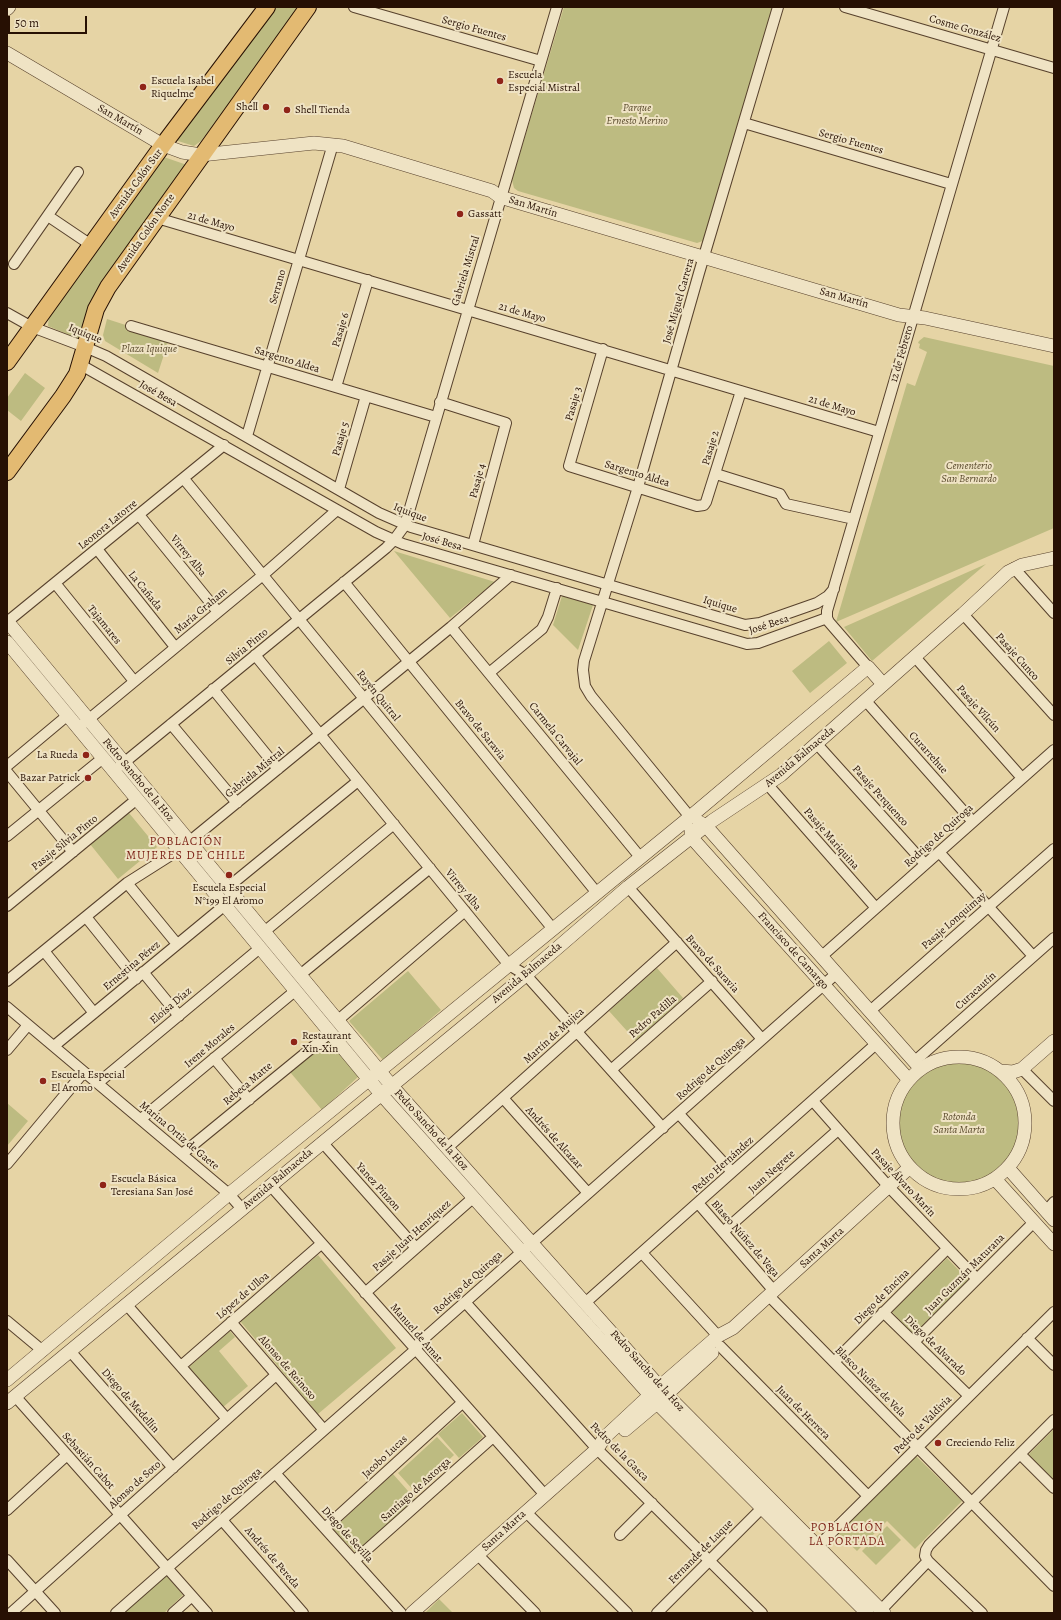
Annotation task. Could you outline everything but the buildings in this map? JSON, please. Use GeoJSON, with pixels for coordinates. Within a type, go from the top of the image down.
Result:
{"type":"FeatureCollection","features":[{"type":"Feature","properties":{"kind":"main road","name":"Avenida Colón Sur"},"geometry":{"type":"LineString","coordinates":[[7,362],[163,145],[267,7]]}},
{"type":"Feature","properties":{"kind":"main road","name":"Avenida Colón Norte"},"geometry":{"type":"LineString","coordinates":[[7,472],[63,396],[77,374],[92,321],[102,297],[156,218],[308,7]]}},
{"type":"Feature","properties":{"kind":"street","name":"Sergio Fuentes"},"geometry":{"type":"LineString","coordinates":[[354,7],[541,61]]}},
{"type":"Feature","properties":{"kind":"street","name":"Gabriela Mistral"},"geometry":{"type":"LineString","coordinates":[[394,540],[404,525],[557,7]]}},
{"type":"Feature","properties":{"kind":"street","name":"José Miguel Carrera"},"geometry":{"type":"LineString","coordinates":[[603,603],[778,7]]}},
{"type":"Feature","properties":{"kind":"street","name":"Cosme González"},"geometry":{"type":"LineString","coordinates":[[845,7],[1054,68]]}},
{"type":"Feature","properties":{"kind":"street","name":"12 de Febrero"},"geometry":{"type":"LineString","coordinates":[[827,618],[827,611],[1004,7]]}},
{"type":"Feature","properties":{"kind":"street","name":"San Martín"},"geometry":{"type":"LineString","coordinates":[[7,53],[163,145],[182,152],[201,156],[305,143],[333,144],[492,191],[500,197],[899,315],[925,318],[1054,346]]}},
{"type":"Feature","properties":{"kind":"street","name":"Sergio Fuentes"},"geometry":{"type":"LineString","coordinates":[[744,123],[951,184]]}},
{"type":"Feature","properties":{"kind":"street","name":"Serrano"},"geometry":{"type":"LineString","coordinates":[[247,436],[333,144]]}},
{"type":"Feature","properties":{"kind":"street"},"geometry":{"type":"LineString","coordinates":[[14,264],[78,172]]}},
{"type":"Feature","properties":{"kind":"street"},"geometry":{"type":"LineString","coordinates":[[48,216],[91,245]]}},
{"type":"Feature","properties":{"kind":"street","name":"21 de Mayo"},"geometry":{"type":"LineString","coordinates":[[156,218],[603,349],[879,432]]}},
{"type":"Feature","properties":{"kind":"street","name":"Pasaje 6"},"geometry":{"type":"LineString","coordinates":[[336,387],[368,280]]}},
{"type":"Feature","properties":{"kind":"street"},"geometry":{"type":"LineString","coordinates":[[7,312],[32,327]]}},
{"type":"Feature","properties":{"kind":"street","name":"Sargento Aldea"},"geometry":{"type":"LineString","coordinates":[[131,326],[436,417]]}},
{"type":"Feature","properties":{"kind":"street","name":"Iquique"},"geometry":{"type":"LineString","coordinates":[[32,327],[106,356],[379,513],[404,525],[745,624],[760,623],[811,605],[822,600],[834,589]]}},
{"type":"Feature","properties":{"kind":"street","name":"Pasaje 3"},"geometry":{"type":"LineString","coordinates":[[569,466],[603,349]]}},
{"type":"Feature","properties":{"kind":"street","name":"José Besa"},"geometry":{"type":"LineString","coordinates":[[81,364],[337,510],[394,540],[603,603],[751,645],[827,618]]}},
{"type":"Feature","properties":{"kind":"street","name":"Pasaje 2"},"geometry":{"type":"LineString","coordinates":[[697,506],[704,505],[706,502],[741,391]]}},
{"type":"Feature","properties":{"kind":"street","name":"Pasaje 5"},"geometry":{"type":"LineString","coordinates":[[339,489],[366,396]]}},
{"type":"Feature","properties":{"kind":"street","name":"Pasaje 4"},"geometry":{"type":"LineString","coordinates":[[440,402],[506,423],[473,545]]}},
{"type":"Feature","properties":{"kind":"street","name":"Leonora Latorre"},"geometry":{"type":"LineString","coordinates":[[7,622],[224,445]]}},
{"type":"Feature","properties":{"kind":"street","name":"Sargento Aldea"},"geometry":{"type":"LineString","coordinates":[[569,466],[697,506]]}},
{"type":"Feature","properties":{"kind":"street"},"geometry":{"type":"LineString","coordinates":[[716,474],[780,494],[786,504],[854,519]]}},
{"type":"Feature","properties":{"kind":"street","name":"Rayén Quitral"},"geometry":{"type":"LineString","coordinates":[[184,478],[554,929]]}},
{"type":"Feature","properties":{"kind":"street","name":"María Graham"},"geometry":{"type":"LineString","coordinates":[[78,728],[263,575],[337,510]]}},
{"type":"Feature","properties":{"kind":"street","name":"Virrey Alba"},"geometry":{"type":"LineString","coordinates":[[139,515],[218,612]]}},
{"type":"Feature","properties":{"kind":"street","name":"Silvia Pinto"},"geometry":{"type":"LineString","coordinates":[[114,771],[394,540]]}},
{"type":"Feature","properties":{"kind":"street","name":"La Cañada"},"geometry":{"type":"LineString","coordinates":[[97,549],[175,647]]}},
{"type":"Feature","properties":{"kind":"street","name":"Avenida Balmaceda"},"geometry":{"type":"LineString","coordinates":[[11,1399],[526,975],[628,888],[724,812],[768,785],[915,657],[1008,572],[1022,565],[1054,558]]}},
{"type":"Feature","properties":{"kind":"street"},"geometry":{"type":"LineString","coordinates":[[1014,568],[1054,613]]}},
{"type":"Feature","properties":{"kind":"street","name":"Gabriela Mistral"},"geometry":{"type":"LineString","coordinates":[[7,981],[127,883],[190,842],[409,662],[511,575]]}},
{"type":"Feature","properties":{"kind":"street","name":"Bravo de Saravia"},"geometry":{"type":"LineString","coordinates":[[344,582],[597,893]]}},
{"type":"Feature","properties":{"kind":"street","name":"Tajamares"},"geometry":{"type":"LineString","coordinates":[[55,583],[134,681]]}},
{"type":"Feature","properties":{"kind":"street"},"geometry":{"type":"LineString","coordinates":[[489,673],[542,629],[548,617],[556,588]]}},
{"type":"Feature","properties":{"kind":"street","name":"Francisco de Camargo"},"geometry":{"type":"LineString","coordinates":[[603,603],[584,661],[583,675],[585,686],[591,696],[690,817],[706,826],[918,1065]]}},
{"type":"Feature","properties":{"kind":"street"},"geometry":{"type":"LineString","coordinates":[[811,605],[827,618],[830,624],[883,684]]}},
{"type":"Feature","properties":{"kind":"street","name":"Pasaje Cunco"},"geometry":{"type":"LineString","coordinates":[[963,614],[1054,715]]}},
{"type":"Feature","properties":{"kind":"street","name":"Pedro Sancho de la Hoz"},"geometry":{"type":"LineString","coordinates":[[7,622],[337,1021],[374,1076]]}},
{"type":"Feature","properties":{"kind":"street","name":"Carmela Carvajal"},"geometry":{"type":"LineString","coordinates":[[451,627],[640,857]]}},
{"type":"Feature","properties":{"kind":"street","name":"Pedro Sancho de la Hoz"},"geometry":{"type":"LineString","coordinates":[[7,642],[330,1033],[374,1076],[474,1197],[585,1303],[659,1395],[813,1551],[866,1613]]}},
{"type":"Feature","properties":{"kind":"street","name":"Virrey Alba"},"geometry":{"type":"LineString","coordinates":[[255,655],[509,965],[526,975],[663,1128]]}},
{"type":"Feature","properties":{"kind":"street","name":"Pasaje Vilcún"},"geometry":{"type":"LineString","coordinates":[[915,657],[1022,778]]}},
{"type":"Feature","properties":{"kind":"street","name":"Avenida Balmaceda"},"geometry":{"type":"LineString","coordinates":[[7,1380],[229,1194],[690,817],[868,667]]}},
{"type":"Feature","properties":{"kind":"street"},"geometry":{"type":"LineString","coordinates":[[213,689],[278,770]]}},
{"type":"Feature","properties":{"kind":"street","name":"Curarrehue"},"geometry":{"type":"LineString","coordinates":[[865,700],[973,822]]}},
{"type":"Feature","properties":{"kind":"street"},"geometry":{"type":"LineString","coordinates":[[7,766],[68,715]]}},
{"type":"Feature","properties":{"kind":"street"},"geometry":{"type":"LineString","coordinates":[[171,724],[237,803]]}},
{"type":"Feature","properties":{"kind":"street","name":"Pasaje Perquenco"},"geometry":{"type":"LineString","coordinates":[[816,743],[925,864]]}},
{"type":"Feature","properties":{"kind":"street","name":"Rodrigo de Quiroga"},"geometry":{"type":"LineString","coordinates":[[822,956],[1054,750]]}},
{"type":"Feature","properties":{"kind":"street"},"geometry":{"type":"LineString","coordinates":[[7,836],[103,758]]}},
{"type":"Feature","properties":{"kind":"street"},"geometry":{"type":"LineString","coordinates":[[7,772],[73,852]]}},
{"type":"Feature","properties":{"kind":"street"},"geometry":{"type":"LineString","coordinates":[[227,888],[358,781]]}},
{"type":"Feature","properties":{"kind":"street","name":"Pasaje Mariquina"},"geometry":{"type":"LineString","coordinates":[[768,785],[876,908]]}},
{"type":"Feature","properties":{"kind":"street","name":"Pasaje Silvia Pinto"},"geometry":{"type":"LineString","coordinates":[[7,906],[137,800]]}},
{"type":"Feature","properties":{"kind":"street"},"geometry":{"type":"LineString","coordinates":[[690,817],[692,838]]}},
{"type":"Feature","properties":{"kind":"street"},"geometry":{"type":"LineString","coordinates":[[264,932],[394,824]]}},
{"type":"Feature","properties":{"kind":"street","name":"Francisco de Camargo"},"geometry":{"type":"LineString","coordinates":[[692,838],[822,985],[909,1080]]}},
{"type":"Feature","properties":{"kind":"street","name":"Pasaje Lonquimay"},"geometry":{"type":"LineString","coordinates":[[870,1011],[1054,849]]}},
{"type":"Feature","properties":{"kind":"street"},"geometry":{"type":"LineString","coordinates":[[939,852],[1033,956]]}},
{"type":"Feature","properties":{"kind":"street"},"geometry":{"type":"LineString","coordinates":[[300,976],[430,868]]}},
{"type":"Feature","properties":{"kind":"street"},"geometry":{"type":"LineString","coordinates":[[127,883],[177,944]]}},
{"type":"Feature","properties":{"kind":"street","name":"Bravo de Saravia"},"geometry":{"type":"LineString","coordinates":[[628,888],[762,1039]]}},
{"type":"Feature","properties":{"kind":"street","name":"Ernestina Pérez"},"geometry":{"type":"LineString","coordinates":[[54,1046],[225,905]]}},
{"type":"Feature","properties":{"kind":"street"},"geometry":{"type":"LineString","coordinates":[[337,1021],[465,911]]}},
{"type":"Feature","properties":{"kind":"street"},"geometry":{"type":"LineString","coordinates":[[86,917],[139,976],[178,1016]]}},
{"type":"Feature","properties":{"kind":"street","name":"Curacautín"},"geometry":{"type":"LineString","coordinates":[[918,1065],[1054,938]]}},
{"type":"Feature","properties":{"kind":"street","name":"Martín de Mujica"},"geometry":{"type":"LineString","coordinates":[[447,1148],[677,942]]}},
{"type":"Feature","properties":{"kind":"street","name":"Eloísa Díaz"},"geometry":{"type":"LineString","coordinates":[[98,1083],[260,948]]}},
{"type":"Feature","properties":{"kind":"street"},"geometry":{"type":"LineString","coordinates":[[44,951],[94,1013]]}},
{"type":"Feature","properties":{"kind":"street","name":"Rodrigo de Quiroga"},"geometry":{"type":"LineString","coordinates":[[116,1613],[415,1350],[420,1342],[837,973]]}},
{"type":"Feature","properties":{"kind":"street","name":"Pedro Padilla"},"geometry":{"type":"LineString","coordinates":[[611,1070],[712,981]]}},
{"type":"Feature","properties":{"kind":"street","name":"Irene Morales"},"geometry":{"type":"LineString","coordinates":[[141,1119],[296,991]]}},
{"type":"Feature","properties":{"kind":"street","name":"Marina Ortiz de Gaete"},"geometry":{"type":"LineString","coordinates":[[7,1007],[229,1194],[242,1209]]}},
{"type":"Feature","properties":{"kind":"street"},"geometry":{"type":"LineString","coordinates":[[7,1050],[28,1025]]}},
{"type":"Feature","properties":{"kind":"street","name":"Rebeca Matte"},"geometry":{"type":"LineString","coordinates":[[182,1154],[330,1033]]}},
{"type":"Feature","properties":{"kind":"street"},"geometry":{"type":"LineString","coordinates":[[1016,1087],[1017,1079],[1022,1069],[1054,1041]]}},
{"type":"Feature","properties":{"kind":"street","name":"Pedro Hernández"},"geometry":{"type":"LineString","coordinates":[[585,1303],[876,1044]]}},
{"type":"Feature","properties":{"kind":"street"},"geometry":{"type":"LineString","coordinates":[[956,1056],[980,1059],[1001,1071],[1016,1087],[1023,1105],[1026,1124],[1019,1152],[1008,1168],[995,1179],[973,1188],[950,1188],[928,1181],[910,1167],[895,1139],[895,1108],[898,1098],[918,1065],[956,1056]]}},
{"type":"Feature","properties":{"kind":"street"},"geometry":{"type":"LineString","coordinates":[[214,1058],[249,1100]]}},
{"type":"Feature","properties":{"kind":"street"},"geometry":{"type":"LineString","coordinates":[[1001,1071],[1013,1072],[1022,1069]]}},
{"type":"Feature","properties":{"kind":"street"},"geometry":{"type":"LineString","coordinates":[[1022,1069],[1054,1101]]}},
{"type":"Feature","properties":{"kind":"street"},"geometry":{"type":"LineString","coordinates":[[7,1164],[84,1072]]}},
{"type":"Feature","properties":{"kind":"street","name":"Pedro Sancho de la Hoz"},"geometry":{"type":"LineString","coordinates":[[386,1090],[447,1148],[527,1247],[762,1508],[882,1612]]}},
{"type":"Feature","properties":{"kind":"street","name":"Andrés de Alcazar"},"geometry":{"type":"LineString","coordinates":[[502,1098],[588,1193]]}},
{"type":"Feature","properties":{"kind":"street","name":"Pasaje Álvaro Marín"},"geometry":{"type":"LineString","coordinates":[[813,1101],[889,1187],[978,1279]]}},
{"type":"Feature","properties":{"kind":"street"},"geometry":{"type":"LineString","coordinates":[[679,1114],[732,1172]]}},
{"type":"Feature","properties":{"kind":"street","name":"Juan Negrete"},"geometry":{"type":"LineString","coordinates":[[723,1232],[838,1130]]}},
{"type":"Feature","properties":{"kind":"street","name":"Yanez Pinzon"},"geometry":{"type":"LineString","coordinates":[[322,1142],[416,1248]]}},
{"type":"Feature","properties":{"kind":"street","name":"Santa Marta"},"geometry":{"type":"LineString","coordinates":[[410,1613],[478,1555],[597,1449],[613,1440],[659,1395],[910,1167]]}},
{"type":"Feature","properties":{"kind":"street"},"geometry":{"type":"LineString","coordinates":[[1008,1168],[1051,1211]]}},
{"type":"Feature","properties":{"kind":"street"},"geometry":{"type":"LineString","coordinates":[[995,1179],[1054,1244]]}},
{"type":"Feature","properties":{"kind":"street","name":"Manuel de Amat"},"geometry":{"type":"LineString","coordinates":[[270,1185],[365,1294],[545,1495]]}},
{"type":"Feature","properties":{"kind":"street","name":"Pasaje Juan Henríquez"},"geometry":{"type":"LineString","coordinates":[[365,1294],[474,1197]]}},
{"type":"Feature","properties":{"kind":"street","name":"Blasco Núñez de Vega"},"geometry":{"type":"LineString","coordinates":[[698,1203],[772,1293]]}},
{"type":"Feature","properties":{"kind":"street","name":"Juan Guzmán Maturana"},"geometry":{"type":"LineString","coordinates":[[914,1342],[1034,1222]]}},
{"type":"Feature","properties":{"kind":"street","name":"López de Ulloa"},"geometry":{"type":"LineString","coordinates":[[181,1366],[321,1244]]}},
{"type":"Feature","properties":{"kind":"street","name":"Diego de Encina"},"geometry":{"type":"LineString","coordinates":[[834,1362],[948,1249]]}},
{"type":"Feature","properties":{"kind":"street","name":"Juan de Herrera"},"geometry":{"type":"LineString","coordinates":[[642,1253],[719,1341],[868,1496]]}},
{"type":"Feature","properties":{"kind":"street","name":"Blasco Nuñez de Vela"},"geometry":{"type":"LineString","coordinates":[[772,1293],[834,1362],[1054,1586]]}},
{"type":"Feature","properties":{"kind":"street","name":"Pedro de la Gasca"},"geometry":{"type":"LineString","coordinates":[[465,1302],[597,1449],[762,1613]]}},
{"type":"Feature","properties":{"kind":"street"},"geometry":{"type":"LineString","coordinates":[[126,1304],[227,1419]]}},
{"type":"Feature","properties":{"kind":"street","name":"Diego de Alvarado"},"geometry":{"type":"LineString","coordinates":[[883,1312],[969,1396]]}},
{"type":"Feature","properties":{"kind":"street","name":"Pedro de Valdivia"},"geometry":{"type":"LineString","coordinates":[[813,1551],[1054,1312]]}},
{"type":"Feature","properties":{"kind":"street"},"geometry":{"type":"LineString","coordinates":[[7,1321],[43,1351]]}},
{"type":"Feature","properties":{"kind":"street","name":"Alonso de Reinoso"},"geometry":{"type":"LineString","coordinates":[[231,1322],[324,1430]]}},
{"type":"Feature","properties":{"kind":"street"},"geometry":{"type":"LineString","coordinates":[[1027,1338],[1054,1365]]}},
{"type":"Feature","properties":{"kind":"street","name":"Diego de Medellín"},"geometry":{"type":"LineString","coordinates":[[70,1351],[173,1468]]}},
{"type":"Feature","properties":{"kind":"street","name":"Alonso de Soto"},"geometry":{"type":"LineString","coordinates":[[11,1613],[276,1374]]}},
{"type":"Feature","properties":{"kind":"street","name":"Sebastián Cabot"},"geometry":{"type":"LineString","coordinates":[[11,1399],[67,1455],[207,1613]]}},
{"type":"Feature","properties":{"kind":"street","name":"Jacobo Lucas"},"geometry":{"type":"LineString","coordinates":[[325,1528],[462,1403]]}},
{"type":"Feature","properties":{"kind":"street"},"geometry":{"type":"LineString","coordinates":[[981,1613],[928,1561],[925,1556],[927,1547],[1054,1420]]}},
{"type":"Feature","properties":{"kind":"street","name":"Santiago de Astorga"},"geometry":{"type":"LineString","coordinates":[[354,1561],[493,1437]]}},
{"type":"Feature","properties":{"kind":"street"},"geometry":{"type":"LineString","coordinates":[[1020,1454],[1054,1488]]}},
{"type":"Feature","properties":{"kind":"street"},"geometry":{"type":"LineString","coordinates":[[7,1510],[67,1455]]}},
{"type":"Feature","properties":{"kind":"street","name":"Diego de Sevilla"},"geometry":{"type":"LineString","coordinates":[[275,1473],[354,1561],[410,1613]]}},
{"type":"Feature","properties":{"kind":"street"},"geometry":{"type":"LineString","coordinates":[[620,1535],[652,1503]]}},
{"type":"Feature","properties":{"kind":"street","name":"Fernande de Luque"},"geometry":{"type":"LineString","coordinates":[[657,1613],[762,1508]]}},
{"type":"Feature","properties":{"kind":"street"},"geometry":{"type":"LineString","coordinates":[[526,1512],[627,1613]]}},
{"type":"Feature","properties":{"kind":"street","name":"Andrés de Pereda"},"geometry":{"type":"LineString","coordinates":[[222,1520],[304,1613]]}},
{"type":"Feature","properties":{"kind":"street"},"geometry":{"type":"LineString","coordinates":[[478,1555],[535,1613]]}},
{"type":"Feature","properties":{"kind":"street"},"geometry":{"type":"LineString","coordinates":[[7,1560],[55,1613]]}},
{"type":"Feature","properties":{"kind":"street"},"geometry":{"type":"LineString","coordinates":[[882,1612],[928,1561]]}},
{"type":"Feature","properties":{"kind":"street"},"geometry":{"type":"LineString","coordinates":[[173,1613],[192,1596]]}},
{"type":"Feature","properties":{"kind":"green space"},"geometry":{"type":"Polygon","coordinates":[[[274,7],[301,7],[201,141],[194,146],[178,141],[177,134],[274,7]]]}},
{"type":"Feature","properties":{"kind":"green space","name":"Parque Ernesto Merino"},"geometry":{"type":"Polygon","coordinates":[[[564,7],[775,7],[705,239],[703,241],[697,243],[518,191],[514,188],[512,180],[564,7]]]}},
{"type":"Feature","properties":{"kind":"green space"},"geometry":{"type":"Polygon","coordinates":[[[161,156],[187,165],[83,341],[48,326],[49,316],[161,156]]]}},
{"type":"Feature","properties":{"kind":"green space","name":"Plaza Iquique"},"geometry":{"type":"Polygon","coordinates":[[[107,319],[169,339],[158,373],[105,341],[103,335],[107,319]]]}},
{"type":"Feature","properties":{"kind":"green space","name":"Cementerio San Bernardo"},"geometry":{"type":"Polygon","coordinates":[[[924,337],[1054,366],[1054,528],[836,622],[907,383],[915,386],[927,352],[919,348],[920,344],[918,343],[924,337]]]}},
{"type":"Feature","properties":{"kind":"green space"},"geometry":{"type":"Polygon","coordinates":[[[25,373],[45,388],[21,421],[7,410],[7,398],[25,373]]]}},
{"type":"Feature","properties":{"kind":"green space"},"geometry":{"type":"Polygon","coordinates":[[[394,551],[495,582],[450,618],[394,551]]]}},
{"type":"Feature","properties":{"kind":"green space"},"geometry":{"type":"Polygon","coordinates":[[[986,564],[872,661],[844,627],[986,564]]]}},
{"type":"Feature","properties":{"kind":"green space"},"geometry":{"type":"Polygon","coordinates":[[[562,596],[593,605],[578,650],[553,625],[562,596]]]}},
{"type":"Feature","properties":{"kind":"green space"},"geometry":{"type":"Polygon","coordinates":[[[829,641],[847,663],[810,693],[792,671],[829,641]]]}},
{"type":"Feature","properties":{"kind":"green space"},"geometry":{"type":"Polygon","coordinates":[[[129,813],[157,847],[118,879],[90,844],[129,813]]]}},
{"type":"Feature","properties":{"kind":"green space"},"geometry":{"type":"Polygon","coordinates":[[[657,968],[683,998],[636,1041],[609,1011],[657,968]]]}},
{"type":"Feature","properties":{"kind":"green space"},"geometry":{"type":"Polygon","coordinates":[[[408,971],[441,1010],[383,1060],[349,1021],[408,971]]]}},
{"type":"Feature","properties":{"kind":"green space"},"geometry":{"type":"Polygon","coordinates":[[[329,1040],[359,1076],[322,1110],[290,1072],[329,1040]]]}},
{"type":"Feature","properties":{"kind":"green space","name":"Rotonda Santa Marta"},"geometry":{"type":"Polygon","coordinates":[[[959,1061],[983,1066],[1003,1079],[1016,1099],[1021,1123],[1016,1147],[1003,1167],[983,1180],[959,1185],[935,1180],[915,1167],[902,1147],[897,1123],[902,1099],[915,1079],[935,1066],[959,1061]]]}},
{"type":"Feature","properties":{"kind":"green space"},"geometry":{"type":"Polygon","coordinates":[[[7,1103],[28,1121],[7,1146],[7,1103]]]}},
{"type":"Feature","properties":{"kind":"green space"},"geometry":{"type":"Polygon","coordinates":[[[318,1255],[396,1348],[318,1414],[240,1321],[318,1255]]]}},
{"type":"Feature","properties":{"kind":"green space"},"geometry":{"type":"Polygon","coordinates":[[[947,1258],[969,1281],[914,1335],[892,1312],[947,1258]]]}},
{"type":"Feature","properties":{"kind":"green space"},"geometry":{"type":"Polygon","coordinates":[[[230,1331],[235,1337],[219,1351],[248,1386],[222,1408],[188,1368],[230,1331]]]}},
{"type":"Feature","properties":{"kind":"green space"},"geometry":{"type":"Polygon","coordinates":[[[462,1413],[483,1437],[459,1458],[438,1434],[462,1413]]]}},
{"type":"Feature","properties":{"kind":"green space"},"geometry":{"type":"Polygon","coordinates":[[[1054,1429],[1054,1482],[1027,1456],[1054,1429]]]}},
{"type":"Feature","properties":{"kind":"green space"},"geometry":{"type":"Polygon","coordinates":[[[437,1437],[454,1455],[415,1492],[398,1473],[437,1437]]]}},
{"type":"Feature","properties":{"kind":"green space"},"geometry":{"type":"Polygon","coordinates":[[[915,1455],[962,1501],[915,1549],[887,1521],[857,1551],[838,1533],[915,1455]]]}},
{"type":"Feature","properties":{"kind":"green space"},"geometry":{"type":"Polygon","coordinates":[[[393,1474],[416,1500],[357,1554],[333,1529],[393,1474]]]}},
{"type":"Feature","properties":{"kind":"green space"},"geometry":{"type":"Polygon","coordinates":[[[887,1526],[901,1540],[876,1565],[862,1551],[887,1526]]]}},
{"type":"Feature","properties":{"kind":"green space"},"geometry":{"type":"Polygon","coordinates":[[[166,1575],[183,1595],[164,1613],[123,1613],[166,1575]]]}},
{"type":"Feature","properties":{"kind":"green space"},"geometry":{"type":"Polygon","coordinates":[[[439,1599],[453,1613],[425,1613],[439,1599]]]}},
{"type":"Feature","properties":{"kind":"place","name":"Escuela Especial Mistral"},"geometry":{"type":"Point","coordinates":[500,81]}},
{"type":"Feature","properties":{"kind":"place","name":"Escuela Isabel Riquelme"},"geometry":{"type":"Point","coordinates":[143,87]}},
{"type":"Feature","properties":{"kind":"place","name":"Shell"},"geometry":{"type":"Point","coordinates":[266,107]}},
{"type":"Feature","properties":{"kind":"place","name":"Shell Tienda"},"geometry":{"type":"Point","coordinates":[287,110]}},
{"type":"Feature","properties":{"kind":"place","name":"Gassatt"},"geometry":{"type":"Point","coordinates":[460,214]}},
{"type":"Feature","properties":{"kind":"place","name":"La Rueda"},"geometry":{"type":"Point","coordinates":[86,755]}},
{"type":"Feature","properties":{"kind":"place","name":"Bazar Patrick"},"geometry":{"type":"Point","coordinates":[88,778]}},
{"type":"Feature","properties":{"kind":"place","name":"Escuela Especial N°199 El Aromo"},"geometry":{"type":"Point","coordinates":[229,875]}},
{"type":"Feature","properties":{"kind":"place","name":"Restaurant Xin-Xin"},"geometry":{"type":"Point","coordinates":[294,1042]}},
{"type":"Feature","properties":{"kind":"place","name":"Escuela Especial El Aromo"},"geometry":{"type":"Point","coordinates":[43,1081]}},
{"type":"Feature","properties":{"kind":"place","name":"Escuela Básica Teresiana San José"},"geometry":{"type":"Point","coordinates":[103,1185]}},
{"type":"Feature","properties":{"kind":"place","name":"Creciendo Feliz"},"geometry":{"type":"Point","coordinates":[938,1443]}},
{"type":"Feature","properties":{"kind":"district","name":"POBLACIÓN MUJERES DE CHILE"},"geometry":{"type":"Point","coordinates":[186,849]}},
{"type":"Feature","properties":{"kind":"district","name":"POBLACIÓN LA PORTADA"},"geometry":{"type":"Point","coordinates":[847,1535]}}]}
